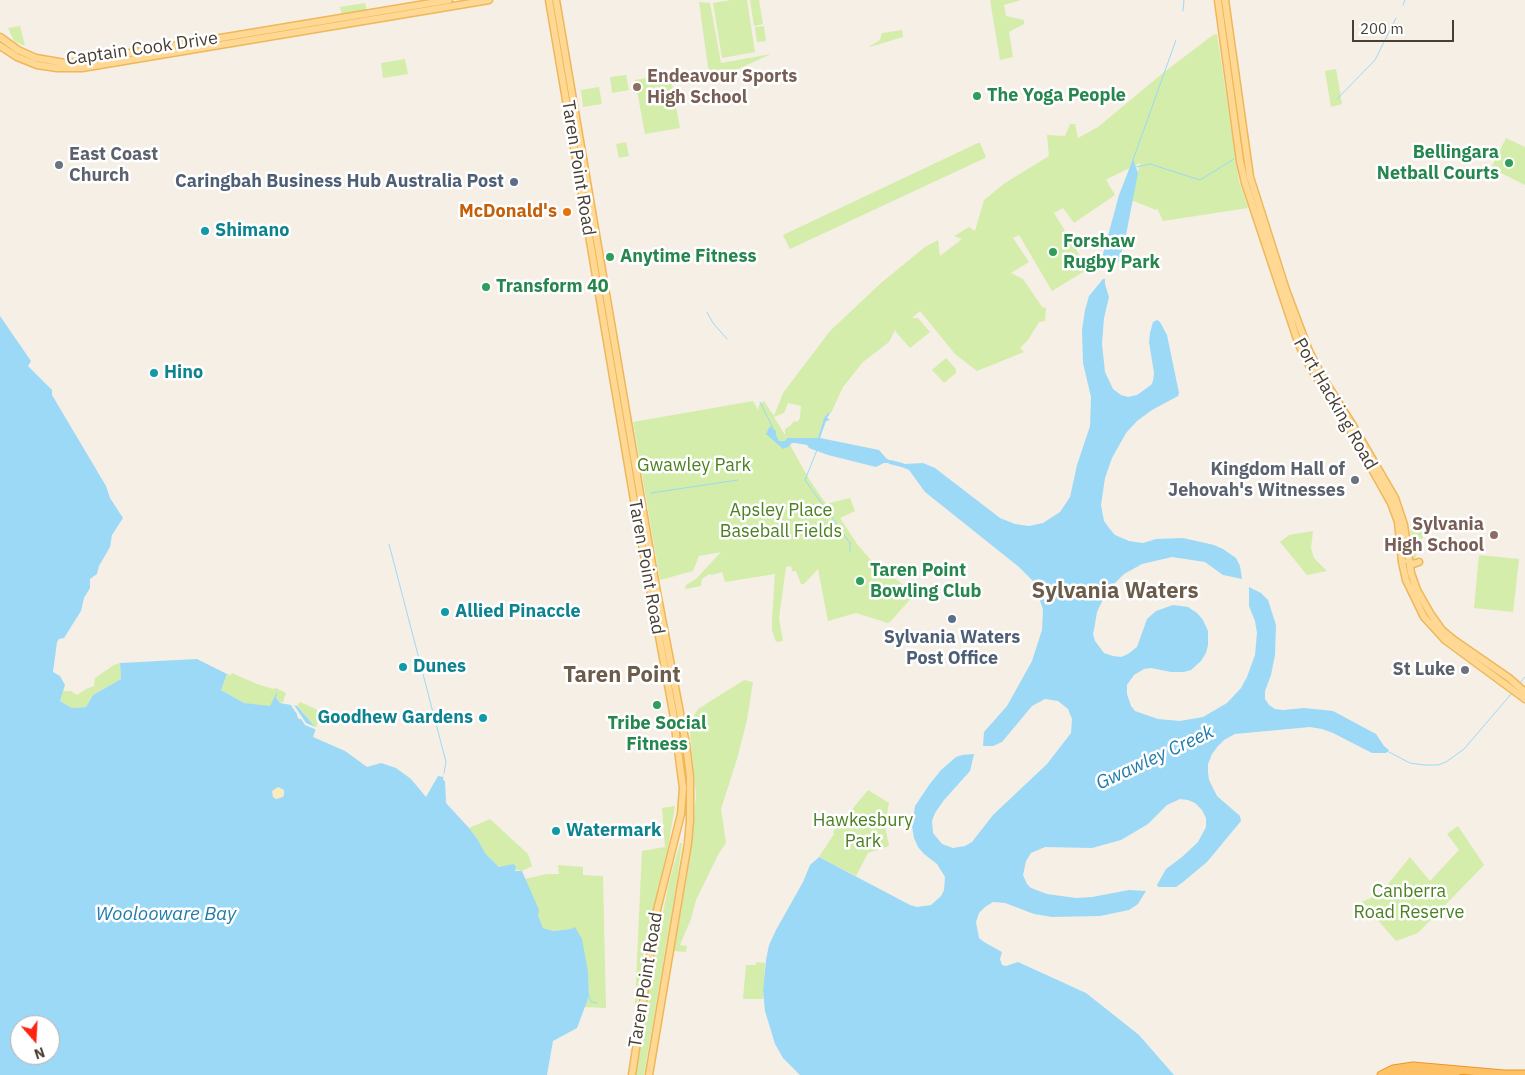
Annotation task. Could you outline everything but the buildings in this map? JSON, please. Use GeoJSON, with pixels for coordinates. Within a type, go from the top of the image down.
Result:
{"type":"FeatureCollection","features":[{"type":"Feature","properties":{"kind":"highway"},"geometry":{"type":"LineString","coordinates":[[1381,1075],[1392,1069],[1413,1066],[1525,1074]]}},
{"type":"Feature","properties":{"kind":"highway"},"geometry":{"type":"LineString","coordinates":[[1393,1075],[1411,1072],[1456,1075]]}},
{"type":"Feature","properties":{"kind":"main road","name":"Captain Cook Drive"},"geometry":{"type":"LineString","coordinates":[[0,46],[37,65],[57,68],[82,68],[137,56],[449,0]]}},
{"type":"Feature","properties":{"kind":"main road","name":"Captain Cook Drive"},"geometry":{"type":"LineString","coordinates":[[260,35],[490,0]]}},
{"type":"Feature","properties":{"kind":"main road"},"geometry":{"type":"LineString","coordinates":[[545,0],[551,12]]}},
{"type":"Feature","properties":{"kind":"main road","name":"Taren Point Road"},"geometry":{"type":"LineString","coordinates":[[549,0],[599,296],[673,712],[683,788],[681,814],[657,910],[632,1075]]}},
{"type":"Feature","properties":{"kind":"main road","name":"Port Hacking Road"},"geometry":{"type":"LineString","coordinates":[[1221,1],[1248,169],[1295,316],[1309,351],[1400,509],[1412,578],[1422,600],[1442,630],[1523,694]]}},
{"type":"Feature","properties":{"kind":"main road","name":"Port Hacking Road"},"geometry":{"type":"LineString","coordinates":[[1221,1],[1240,161],[1245,183],[1299,345],[1310,367],[1350,430],[1391,503],[1398,522],[1402,562],[1406,580],[1424,617],[1433,629],[1464,656],[1512,684]]}},
{"type":"Feature","properties":{"kind":"main road","name":"Taren Point Road"},"geometry":{"type":"LineString","coordinates":[[558,2],[653,569],[686,744],[690,778],[690,832],[649,1075]]}},
{"type":"Feature","properties":{"kind":"main road","name":"Captain Cook Drive"},"geometry":{"type":"LineString","coordinates":[[0,37],[27,55],[65,63],[137,56]]}},
{"type":"Feature","properties":{"kind":"main road"},"geometry":{"type":"LineString","coordinates":[[1408,561],[1413,564],[1419,562]]}},
{"type":"Feature","properties":{"kind":"green space"},"geometry":{"type":"Polygon","coordinates":[[[747,0],[755,52],[722,58],[713,3],[747,0]]]}},
{"type":"Feature","properties":{"kind":"green space"},"geometry":{"type":"Polygon","coordinates":[[[750,0],[759,0],[763,24],[754,26],[750,0]]]}},
{"type":"Feature","properties":{"kind":"green space"},"geometry":{"type":"Polygon","coordinates":[[[990,0],[1021,0],[1004,5],[1006,16],[1024,20],[1024,24],[1009,32],[1013,57],[1000,60],[990,0]]]}},
{"type":"Feature","properties":{"kind":"green space"},"geometry":{"type":"Polygon","coordinates":[[[699,2],[710,3],[721,63],[771,54],[710,82],[699,2]]]}},
{"type":"Feature","properties":{"kind":"green space"},"geometry":{"type":"Polygon","coordinates":[[[365,3],[367,11],[342,15],[340,7],[365,3]]]}},
{"type":"Feature","properties":{"kind":"green space"},"geometry":{"type":"Polygon","coordinates":[[[20,26],[25,46],[14,41],[8,28],[20,26]]]}},
{"type":"Feature","properties":{"kind":"green space"},"geometry":{"type":"Polygon","coordinates":[[[764,26],[766,41],[757,42],[755,27],[764,26]]]}},
{"type":"Feature","properties":{"kind":"green space"},"geometry":{"type":"Polygon","coordinates":[[[902,30],[903,37],[870,47],[869,50],[870,46],[880,40],[882,33],[902,30]]]}},
{"type":"Feature","properties":{"kind":"green space"},"geometry":{"type":"Polygon","coordinates":[[[1217,34],[1239,181],[1248,208],[1163,221],[1157,208],[1156,210],[1131,200],[1140,163],[1107,179],[1115,195],[1074,223],[1063,208],[1050,215],[1054,213],[1088,269],[1052,291],[1019,235],[1013,238],[1029,262],[1011,273],[1023,279],[1042,307],[1046,308],[1045,321],[1039,322],[1028,340],[1020,348],[1024,352],[977,371],[955,354],[920,311],[912,318],[918,318],[930,332],[910,348],[895,330],[889,342],[863,362],[843,387],[831,413],[828,413],[824,418],[818,438],[787,438],[785,436],[809,479],[826,504],[850,498],[855,511],[840,518],[857,544],[870,559],[915,594],[890,622],[856,613],[828,621],[818,569],[804,584],[801,584],[796,571],[792,571],[791,566],[786,567],[779,618],[783,641],[776,642],[772,630],[775,574],[725,582],[722,572],[709,574],[702,579],[701,586],[685,589],[686,585],[696,579],[721,552],[699,556],[693,571],[660,580],[633,422],[753,401],[758,410],[759,405],[764,401],[774,416],[783,393],[830,331],[881,283],[925,247],[938,240],[940,256],[962,239],[954,236],[969,227],[975,231],[984,200],[1005,183],[1049,156],[1047,135],[1065,136],[1070,124],[1075,124],[1078,138],[1098,127],[1163,73],[1213,35],[1217,34]],[[788,403],[784,413],[774,417],[785,435],[785,429],[800,418],[801,406],[788,403]]]}},
{"type":"Feature","properties":{"kind":"green space"},"geometry":{"type":"Polygon","coordinates":[[[405,59],[408,74],[383,78],[381,63],[405,59]]]}},
{"type":"Feature","properties":{"kind":"green space"},"geometry":{"type":"Polygon","coordinates":[[[1336,69],[1342,104],[1331,107],[1325,71],[1336,69]]]}},
{"type":"Feature","properties":{"kind":"green space"},"geometry":{"type":"Polygon","coordinates":[[[670,74],[680,128],[645,134],[635,80],[670,74]]]}},
{"type":"Feature","properties":{"kind":"green space"},"geometry":{"type":"Polygon","coordinates":[[[626,75],[629,90],[612,93],[610,77],[626,75]]]}},
{"type":"Feature","properties":{"kind":"green space"},"geometry":{"type":"Polygon","coordinates":[[[599,87],[602,104],[583,107],[581,90],[599,87]]]}},
{"type":"Feature","properties":{"kind":"green space","name":"Bellingara Netball Courts"},"geometry":{"type":"Polygon","coordinates":[[[1506,138],[1525,147],[1525,185],[1491,168],[1506,138]]]}},
{"type":"Feature","properties":{"kind":"green space"},"geometry":{"type":"Polygon","coordinates":[[[626,142],[629,156],[619,158],[616,144],[626,142]]]}},
{"type":"Feature","properties":{"kind":"green space"},"geometry":{"type":"Polygon","coordinates":[[[980,143],[985,158],[790,249],[783,235],[980,143]]]}},
{"type":"Feature","properties":{"kind":"green space"},"geometry":{"type":"Polygon","coordinates":[[[946,358],[956,369],[956,373],[944,383],[932,370],[946,358]]]}},
{"type":"Feature","properties":{"kind":"green space"},"geometry":{"type":"Polygon","coordinates":[[[1410,526],[1425,531],[1415,559],[1412,558],[1410,526]]]}},
{"type":"Feature","properties":{"kind":"green space"},"geometry":{"type":"Polygon","coordinates":[[[1313,531],[1311,548],[1314,558],[1327,571],[1307,575],[1280,542],[1289,535],[1313,531]]]}},
{"type":"Feature","properties":{"kind":"green space"},"geometry":{"type":"Polygon","coordinates":[[[1479,555],[1519,559],[1513,612],[1474,608],[1479,555]]]}},
{"type":"Feature","properties":{"kind":"green space"},"geometry":{"type":"Polygon","coordinates":[[[120,663],[121,679],[93,695],[86,707],[72,708],[60,701],[63,691],[71,691],[77,695],[94,686],[95,678],[120,663]]]}},
{"type":"Feature","properties":{"kind":"green space"},"geometry":{"type":"Polygon","coordinates":[[[232,673],[257,684],[273,689],[276,688],[286,693],[283,702],[280,703],[276,698],[278,691],[270,707],[244,703],[221,690],[227,674],[231,675],[232,673]]]}},
{"type":"Feature","properties":{"kind":"green space"},"geometry":{"type":"Polygon","coordinates":[[[744,680],[753,682],[747,720],[721,809],[726,843],[719,853],[696,900],[691,919],[680,945],[687,946],[686,952],[674,951],[692,844],[696,794],[690,734],[691,721],[698,709],[744,680]]]}},
{"type":"Feature","properties":{"kind":"green space"},"geometry":{"type":"Polygon","coordinates":[[[300,702],[316,709],[321,714],[316,728],[297,706],[300,702]]]}},
{"type":"Feature","properties":{"kind":"green space","name":"Hawkesbury Park"},"geometry":{"type":"Polygon","coordinates":[[[868,790],[889,803],[885,826],[889,846],[868,853],[856,876],[819,857],[834,834],[833,832],[868,790]]]}},
{"type":"Feature","properties":{"kind":"green space"},"geometry":{"type":"Polygon","coordinates":[[[675,806],[669,842],[644,947],[637,1005],[635,1004],[642,851],[665,847],[662,808],[675,806]]]}},
{"type":"Feature","properties":{"kind":"green space"},"geometry":{"type":"Polygon","coordinates":[[[490,819],[528,854],[532,866],[522,871],[499,867],[485,853],[469,828],[490,819]]]}},
{"type":"Feature","properties":{"kind":"green space","name":"Canberra Road Reserve"},"geometry":{"type":"Polygon","coordinates":[[[1458,826],[1484,865],[1418,933],[1396,941],[1362,902],[1380,894],[1410,857],[1430,881],[1459,850],[1447,834],[1458,826]]]}},
{"type":"Feature","properties":{"kind":"green space"},"geometry":{"type":"Polygon","coordinates":[[[680,843],[682,843],[677,881],[644,1075],[636,1075],[656,948],[669,882],[680,843]]]}},
{"type":"Feature","properties":{"kind":"green space"},"geometry":{"type":"Polygon","coordinates":[[[558,865],[583,867],[583,875],[603,876],[606,1008],[584,1007],[589,996],[588,971],[571,929],[552,931],[543,928],[525,879],[547,874],[559,874],[558,865]]]}},
{"type":"Feature","properties":{"kind":"green space"},"geometry":{"type":"Polygon","coordinates":[[[756,962],[765,963],[763,999],[743,999],[746,965],[756,965],[756,962]]]}},
{"type":"Feature","properties":{"kind":"sand"},"geometry":{"type":"Polygon","coordinates":[[[276,787],[280,787],[284,793],[280,799],[276,799],[272,795],[272,791],[276,787]]]}},
{"type":"Feature","properties":{"kind":"water"},"geometry":{"type":"Polygon","coordinates":[[[1133,159],[1138,173],[1124,245],[1118,262],[1105,271],[1107,267],[1102,258],[1119,195],[1133,159]]]}},
{"type":"Feature","properties":{"kind":"water"},"geometry":{"type":"Polygon","coordinates":[[[1105,279],[1109,297],[1104,318],[1102,344],[1105,372],[1113,389],[1121,395],[1128,397],[1137,395],[1151,385],[1154,373],[1149,342],[1153,322],[1157,320],[1167,335],[1179,393],[1178,396],[1152,410],[1137,421],[1126,433],[1112,458],[1105,478],[1101,505],[1104,521],[1115,535],[1129,541],[1143,543],[1156,539],[1183,538],[1214,545],[1236,558],[1240,566],[1242,579],[1223,575],[1205,562],[1172,557],[1142,564],[1124,574],[1115,583],[1104,597],[1097,612],[1093,634],[1095,641],[1104,653],[1121,657],[1128,654],[1137,647],[1147,619],[1156,611],[1173,605],[1188,607],[1197,613],[1208,631],[1206,653],[1201,661],[1191,670],[1171,672],[1151,668],[1144,669],[1134,675],[1127,685],[1127,694],[1131,706],[1135,711],[1158,719],[1180,721],[1203,717],[1227,703],[1241,688],[1255,655],[1257,633],[1249,606],[1249,587],[1261,593],[1268,600],[1276,625],[1275,655],[1265,691],[1265,699],[1269,705],[1275,709],[1283,710],[1304,708],[1333,711],[1376,734],[1389,750],[1386,753],[1372,753],[1333,733],[1310,727],[1235,734],[1224,740],[1212,754],[1208,764],[1208,772],[1209,780],[1217,796],[1240,816],[1241,821],[1207,862],[1176,887],[1158,887],[1157,885],[1166,869],[1198,842],[1206,827],[1206,818],[1202,810],[1195,803],[1180,799],[1167,805],[1148,824],[1121,840],[1092,848],[1045,847],[1031,853],[1026,861],[1023,875],[1027,884],[1031,888],[1047,894],[1076,898],[1129,890],[1146,891],[1138,904],[1129,910],[1100,916],[1052,917],[1034,914],[1005,903],[993,902],[979,913],[976,922],[979,938],[1002,952],[1000,959],[1002,965],[1006,966],[1018,962],[1086,993],[1139,1035],[1174,1075],[800,1075],[783,1058],[775,1044],[765,1011],[763,991],[769,945],[803,882],[810,865],[819,857],[910,905],[917,907],[931,905],[941,896],[944,890],[945,877],[937,864],[918,847],[912,826],[915,806],[941,770],[956,757],[974,754],[970,771],[944,800],[932,821],[933,833],[942,844],[953,848],[965,846],[972,842],[993,815],[1047,764],[1071,733],[1072,719],[1068,709],[1058,701],[1045,699],[1032,706],[1002,742],[993,746],[983,746],[984,732],[1007,706],[1032,661],[1042,630],[1043,609],[1033,581],[1019,567],[925,492],[909,470],[897,465],[897,463],[923,463],[935,468],[1000,518],[1015,524],[1029,526],[1043,523],[1060,512],[1070,497],[1077,465],[1090,426],[1091,397],[1083,363],[1082,330],[1089,296],[1105,279]]]}},
{"type":"Feature","properties":{"kind":"water","name":"Woolooware Bay"},"geometry":{"type":"Polygon","coordinates":[[[0,316],[31,361],[28,366],[52,390],[52,395],[123,518],[112,535],[110,547],[99,566],[97,574],[90,579],[90,588],[84,598],[81,611],[64,638],[59,639],[57,642],[53,672],[60,676],[65,685],[60,701],[72,708],[86,707],[93,695],[121,679],[120,663],[197,659],[227,674],[221,690],[244,703],[270,706],[278,690],[276,698],[280,703],[297,706],[316,728],[313,737],[345,751],[367,767],[381,763],[396,768],[411,779],[426,797],[438,776],[443,777],[444,773],[446,803],[469,828],[485,853],[499,867],[513,864],[516,866],[515,871],[522,871],[539,910],[538,915],[543,928],[553,931],[575,927],[582,939],[588,971],[589,996],[577,1028],[553,1041],[547,1075],[0,1075],[0,316]],[[278,787],[272,791],[273,797],[276,799],[283,797],[284,790],[278,787]]]}},
{"type":"Feature","properties":{"kind":"water"},"geometry":{"type":"Polygon","coordinates":[[[830,413],[827,418],[830,420],[826,421],[820,438],[879,450],[890,463],[884,463],[876,467],[828,455],[809,448],[807,445],[795,443],[783,449],[766,434],[770,426],[776,431],[779,441],[785,441],[787,438],[818,438],[824,418],[830,413]]]}},
{"type":"Feature","properties":{"kind":"pier"},"geometry":{"type":"Polygon","coordinates":[[[292,702],[306,723],[318,728],[317,730],[305,725],[299,719],[290,704],[292,702]]]}},
{"type":"Feature","properties":{"kind":"waterway"},"geometry":{"type":"LineString","coordinates":[[1183,11],[1184,0]]}},
{"type":"Feature","properties":{"kind":"waterway"},"geometry":{"type":"LineString","coordinates":[[1403,5],[1405,0]]}},
{"type":"Feature","properties":{"kind":"waterway"},"geometry":{"type":"LineString","coordinates":[[1337,99],[1375,60],[1396,18]]}},
{"type":"Feature","properties":{"kind":"waterway"},"geometry":{"type":"LineString","coordinates":[[1133,160],[1176,40]]}},
{"type":"Feature","properties":{"kind":"waterway"},"geometry":{"type":"LineString","coordinates":[[1136,167],[1150,164],[1200,180],[1234,159]]}},
{"type":"Feature","properties":{"kind":"waterway"},"geometry":{"type":"LineString","coordinates":[[707,312],[713,323],[727,339]]}},
{"type":"Feature","properties":{"kind":"waterway"},"geometry":{"type":"LineString","coordinates":[[760,402],[773,428]]}},
{"type":"Feature","properties":{"kind":"waterway"},"geometry":{"type":"LineString","coordinates":[[817,450],[805,480],[850,543],[850,552]]}},
{"type":"Feature","properties":{"kind":"waterway"},"geometry":{"type":"LineString","coordinates":[[890,462],[902,465]]}},
{"type":"Feature","properties":{"kind":"waterway"},"geometry":{"type":"LineString","coordinates":[[651,493],[738,480]]}},
{"type":"Feature","properties":{"kind":"waterway"},"geometry":{"type":"LineString","coordinates":[[389,544],[446,762],[444,773]]}},
{"type":"Feature","properties":{"kind":"waterway","name":"Gwawley Creek"},"geometry":{"type":"LineString","coordinates":[[1519,684],[1525,677]]}},
{"type":"Feature","properties":{"kind":"waterway","name":"Gwawley Creek"},"geometry":{"type":"LineString","coordinates":[[1387,751],[1410,763],[1438,765],[1446,762],[1464,749],[1512,693]]}},
{"type":"Feature","properties":{"kind":"waterway"},"geometry":{"type":"LineString","coordinates":[[589,996],[591,1002],[597,1003]]}},
{"type":"Feature","properties":{"kind":"place","name":"Endeavour Sports High School"},"geometry":{"type":"Point","coordinates":[637,87]}},
{"type":"Feature","properties":{"kind":"place","name":"The Yoga People"},"geometry":{"type":"Point","coordinates":[977,96]}},
{"type":"Feature","properties":{"kind":"place","name":"Bellingara Netball Courts"},"geometry":{"type":"Point","coordinates":[1509,163]}},
{"type":"Feature","properties":{"kind":"place","name":"East Coast Church"},"geometry":{"type":"Point","coordinates":[59,165]}},
{"type":"Feature","properties":{"kind":"place","name":"Caringbah Business Hub Australia Post"},"geometry":{"type":"Point","coordinates":[514,182]}},
{"type":"Feature","properties":{"kind":"place","name":"McDonald's"},"geometry":{"type":"Point","coordinates":[567,212]}},
{"type":"Feature","properties":{"kind":"place","name":"Shimano"},"geometry":{"type":"Point","coordinates":[205,231]}},
{"type":"Feature","properties":{"kind":"place","name":"Forshaw Rugby Park"},"geometry":{"type":"Point","coordinates":[1053,252]}},
{"type":"Feature","properties":{"kind":"place","name":"Anytime Fitness"},"geometry":{"type":"Point","coordinates":[610,257]}},
{"type":"Feature","properties":{"kind":"place","name":"Transform 40"},"geometry":{"type":"Point","coordinates":[486,287]}},
{"type":"Feature","properties":{"kind":"place","name":"Hino"},"geometry":{"type":"Point","coordinates":[154,373]}},
{"type":"Feature","properties":{"kind":"place","name":"Kingdom Hall of Jehovah's Witnesses"},"geometry":{"type":"Point","coordinates":[1355,480]}},
{"type":"Feature","properties":{"kind":"place","name":"Sylvania High School"},"geometry":{"type":"Point","coordinates":[1494,535]}},
{"type":"Feature","properties":{"kind":"place","name":"Taren Point Bowling Club"},"geometry":{"type":"Point","coordinates":[860,581]}},
{"type":"Feature","properties":{"kind":"place","name":"Allied Pinaccle"},"geometry":{"type":"Point","coordinates":[445,612]}},
{"type":"Feature","properties":{"kind":"place","name":"Sylvania Waters Post Office"},"geometry":{"type":"Point","coordinates":[952,619]}},
{"type":"Feature","properties":{"kind":"place","name":"Dunes"},"geometry":{"type":"Point","coordinates":[403,667]}},
{"type":"Feature","properties":{"kind":"place","name":"St Luke"},"geometry":{"type":"Point","coordinates":[1465,670]}},
{"type":"Feature","properties":{"kind":"place","name":"Tribe Social Fitness"},"geometry":{"type":"Point","coordinates":[657,705]}},
{"type":"Feature","properties":{"kind":"place","name":"Goodhew Gardens"},"geometry":{"type":"Point","coordinates":[483,718]}},
{"type":"Feature","properties":{"kind":"place","name":"Watermark"},"geometry":{"type":"Point","coordinates":[556,831]}},
{"type":"Feature","properties":{"kind":"district","name":"Sylvania Waters"},"geometry":{"type":"Point","coordinates":[1115,592]}},
{"type":"Feature","properties":{"kind":"district","name":"Taren Point"},"geometry":{"type":"Point","coordinates":[622,676]}},
{"type":"Feature","properties":{"kind":"park label","name":"Gwawley Park"},"geometry":{"type":"Point","coordinates":[694,466]}},
{"type":"Feature","properties":{"kind":"park label","name":"Apsley Place Baseball Fields"},"geometry":{"type":"Point","coordinates":[781,521]}}]}
